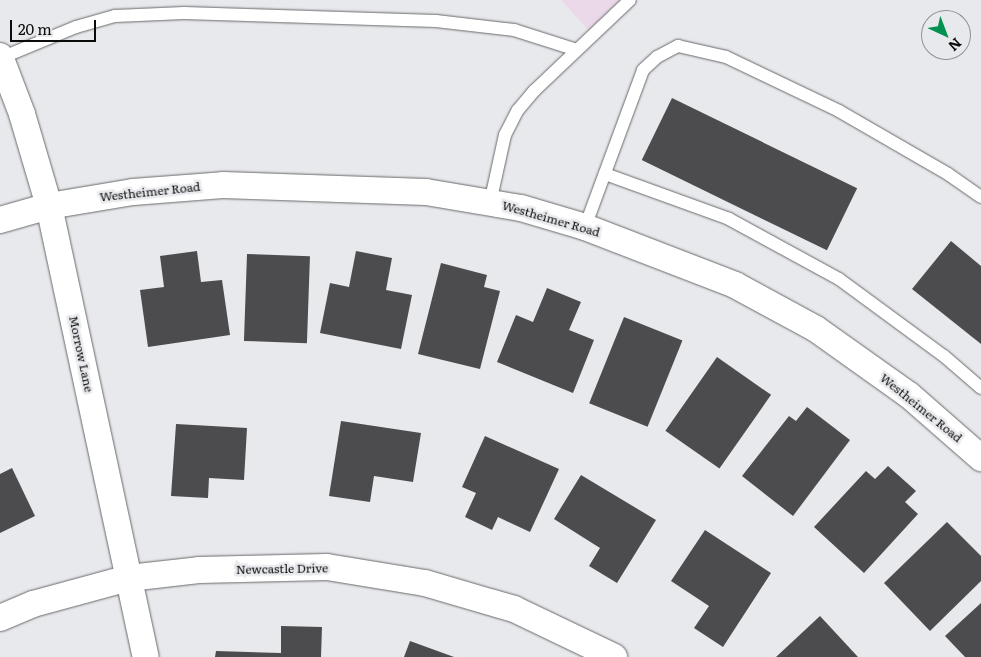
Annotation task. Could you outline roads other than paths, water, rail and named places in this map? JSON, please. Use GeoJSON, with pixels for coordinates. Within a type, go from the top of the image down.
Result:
{"type":"FeatureCollection","features":[{"type":"Feature","properties":{"kind":"street","name":"Morrow Lane"},"geometry":{"type":"LineString","coordinates":[[0,57],[22,114],[49,206],[146,657]]}},
{"type":"Feature","properties":{"kind":"street","name":"Westheimer Road"},"geometry":{"type":"LineString","coordinates":[[0,220],[49,206],[134,192],[223,185],[426,192],[521,208],[585,227],[735,285],[816,329],[908,395],[981,458]]}},
{"type":"Feature","properties":{"kind":"street","name":"Newcastle Drive"},"geometry":{"type":"LineString","coordinates":[[0,618],[33,604],[130,578],[219,570],[328,567],[425,583],[514,609],[614,657]]}},
{"type":"Feature","properties":{"kind":"lane"},"geometry":{"type":"LineString","coordinates":[[490,203],[504,135],[513,118],[534,91],[630,0]]}},
{"type":"Feature","properties":{"kind":"lane"},"geometry":{"type":"LineString","coordinates":[[0,57],[76,27],[115,16],[184,13],[436,21],[514,30],[577,50]]}},
{"type":"Feature","properties":{"kind":"lane"},"geometry":{"type":"LineString","coordinates":[[585,227],[643,70],[657,57],[678,46],[726,57],[839,111],[948,174],[981,197]]}},
{"type":"Feature","properties":{"kind":"lane"},"geometry":{"type":"LineString","coordinates":[[605,174],[730,219],[840,279],[944,356],[981,388]]}}]}
